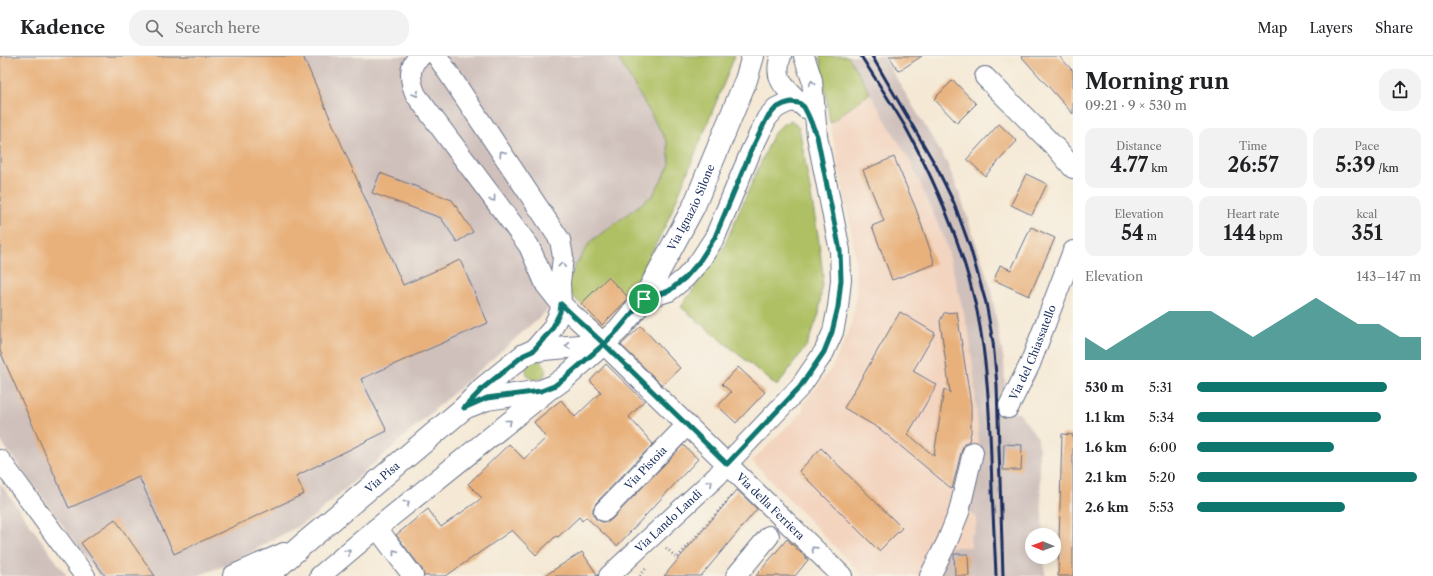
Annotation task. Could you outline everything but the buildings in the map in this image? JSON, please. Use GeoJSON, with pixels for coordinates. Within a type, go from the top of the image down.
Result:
{"type":"FeatureCollection","features":[{"type":"Feature","properties":{"kind":"main road","name":"Via Ignazio Silone"},"geometry":{"type":"LineString","coordinates":[[604,344],[644,299],[694,206],[746,80],[753,56]]}},
{"type":"Feature","properties":{"kind":"main road"},"geometry":{"type":"LineString","coordinates":[[527,392],[519,384],[515,372],[524,356],[574,345],[604,344]]}},
{"type":"Feature","properties":{"kind":"main road","name":"Via Pisa"},"geometry":{"type":"LineString","coordinates":[[464,408],[487,398],[541,391],[554,386],[604,344]]}},
{"type":"Feature","properties":{"kind":"main road","name":"Via Pisa"},"geometry":{"type":"LineString","coordinates":[[268,576],[300,546],[464,408],[483,388],[524,356]]}},
{"type":"Feature","properties":{"kind":"main road","name":"Via Pisa"},"geometry":{"type":"LineString","coordinates":[[234,576],[300,546]]}},
{"type":"Feature","properties":{"kind":"street","name":"Via della Ferriera"},"geometry":{"type":"LineString","coordinates":[[422,56],[413,63],[411,70],[410,80],[416,95],[529,246],[546,285],[561,304],[842,576]]}},
{"type":"Feature","properties":{"kind":"street"},"geometry":{"type":"LineString","coordinates":[[436,56],[560,240],[563,257],[560,283],[560,312],[552,329],[524,356]]}},
{"type":"Feature","properties":{"kind":"street"},"geometry":{"type":"LineString","coordinates":[[781,56],[778,70],[783,86],[804,107],[817,136]]}},
{"type":"Feature","properties":{"kind":"street"},"geometry":{"type":"LineString","coordinates":[[804,56],[812,80],[817,136]]}},
{"type":"Feature","properties":{"kind":"street"},"geometry":{"type":"LineString","coordinates":[[985,76],[1058,150],[1073,168]]}},
{"type":"Feature","properties":{"kind":"street"},"geometry":{"type":"LineString","coordinates":[[644,299],[669,291],[685,278],[699,262],[715,237],[751,151],[767,118],[776,108],[784,104],[791,102],[799,103]]}},
{"type":"Feature","properties":{"kind":"street","name":"Via Lando Landi"},"geometry":{"type":"LineString","coordinates":[[609,576],[717,476],[800,387],[824,352],[832,332],[838,307],[841,280],[840,251],[817,136]]}},
{"type":"Feature","properties":{"kind":"street","name":"Via del Chiassatello"},"geometry":{"type":"LineString","coordinates":[[1008,408],[1030,364],[1073,251]]}},
{"type":"Feature","properties":{"kind":"street"},"geometry":{"type":"LineString","coordinates":[[320,576],[377,528],[554,386]]}},
{"type":"Feature","properties":{"kind":"street","name":"Via Pistoia"},"geometry":{"type":"LineString","coordinates":[[604,511],[687,425]]}},
{"type":"Feature","properties":{"kind":"street"},"geometry":{"type":"LineString","coordinates":[[930,576],[947,542],[959,512],[973,452]]}},
{"type":"Feature","properties":{"kind":"street"},"geometry":{"type":"LineString","coordinates":[[0,460],[85,576]]}},
{"type":"Feature","properties":{"kind":"street"},"geometry":{"type":"LineString","coordinates":[[377,528],[414,576]]}},
{"type":"Feature","properties":{"kind":"street"},"geometry":{"type":"LineString","coordinates":[[736,576],[769,536]]}},
{"type":"Feature","properties":{"kind":"path"},"geometry":{"type":"LineString","coordinates":[[664,547],[677,558],[737,488]]}},
{"type":"Feature","properties":{"kind":"path"},"geometry":{"type":"LineString","coordinates":[[640,576],[650,564]]}},
{"type":"Feature","properties":{"kind":"shaded area"},"geometry":{"type":"Polygon","coordinates":[[[0,56],[735,56],[703,134],[664,209],[311,519],[229,564],[197,576],[100,576],[0,440],[0,56]]]}},
{"type":"Feature","properties":{"kind":"shaded area"},"geometry":{"type":"Polygon","coordinates":[[[848,56],[883,56],[946,161],[959,192],[990,285],[1004,361],[1006,412],[1019,413],[1038,438],[1043,528],[1025,528],[1025,564],[1044,564],[1045,576],[937,576],[951,547],[971,547],[970,535],[974,534],[976,516],[965,512],[979,446],[974,376],[969,334],[946,243],[912,165],[848,56]]]}},
{"type":"Feature","properties":{"kind":"shaded area"},"geometry":{"type":"Polygon","coordinates":[[[870,93],[912,165],[946,243],[969,334],[974,376],[979,446],[965,512],[976,516],[976,524],[974,534],[970,535],[971,547],[937,576],[863,576],[752,461],[803,411],[803,404],[832,368],[849,331],[855,307],[856,279],[854,243],[830,123],[870,93]]]}},
{"type":"Feature","properties":{"kind":"shaded area"},"geometry":{"type":"Polygon","coordinates":[[[0,483],[67,576],[0,576],[0,483]]]}},
{"type":"Feature","properties":{"kind":"green space"},"geometry":{"type":"Polygon","coordinates":[[[617,56],[735,56],[668,220],[629,298],[581,304],[571,295],[566,285],[590,242],[653,195],[670,164],[667,142],[617,56]]]}},
{"type":"Feature","properties":{"kind":"green space"},"geometry":{"type":"Polygon","coordinates":[[[820,56],[848,56],[870,93],[830,123],[820,56]]]}},
{"type":"Feature","properties":{"kind":"green space"},"geometry":{"type":"Polygon","coordinates":[[[791,120],[799,127],[818,235],[823,275],[819,314],[807,345],[777,386],[681,307],[724,246],[774,133],[782,125],[791,120]]]}},
{"type":"Feature","properties":{"kind":"green space"},"geometry":{"type":"Polygon","coordinates":[[[536,360],[543,363],[546,370],[543,377],[536,380],[529,377],[526,370],[529,363],[536,360]]]}},
{"type":"Feature","properties":{"kind":"railway"},"geometry":{"type":"LineString","coordinates":[[861,56],[906,128],[928,172],[957,240],[971,287],[981,333],[990,421],[996,576]]}},
{"type":"Feature","properties":{"kind":"railway"},"geometry":{"type":"LineString","coordinates":[[872,56],[936,166],[954,203],[970,247],[986,303],[993,342],[997,385],[1003,576]]}},
{"type":"Feature","properties":{"kind":"route"},"geometry":{"type":"LineString","coordinates":[[644,299],[604,344],[561,304],[560,312],[552,329],[533,351],[524,355],[483,388],[464,408],[487,398],[541,391],[554,386],[604,344],[727,464],[800,387],[824,352],[832,332],[838,307],[841,280],[840,251],[817,136],[804,107],[799,103],[791,102],[776,108],[772,112],[767,118],[751,151],[715,237],[699,262],[685,278],[669,291],[644,299]]}}]}
